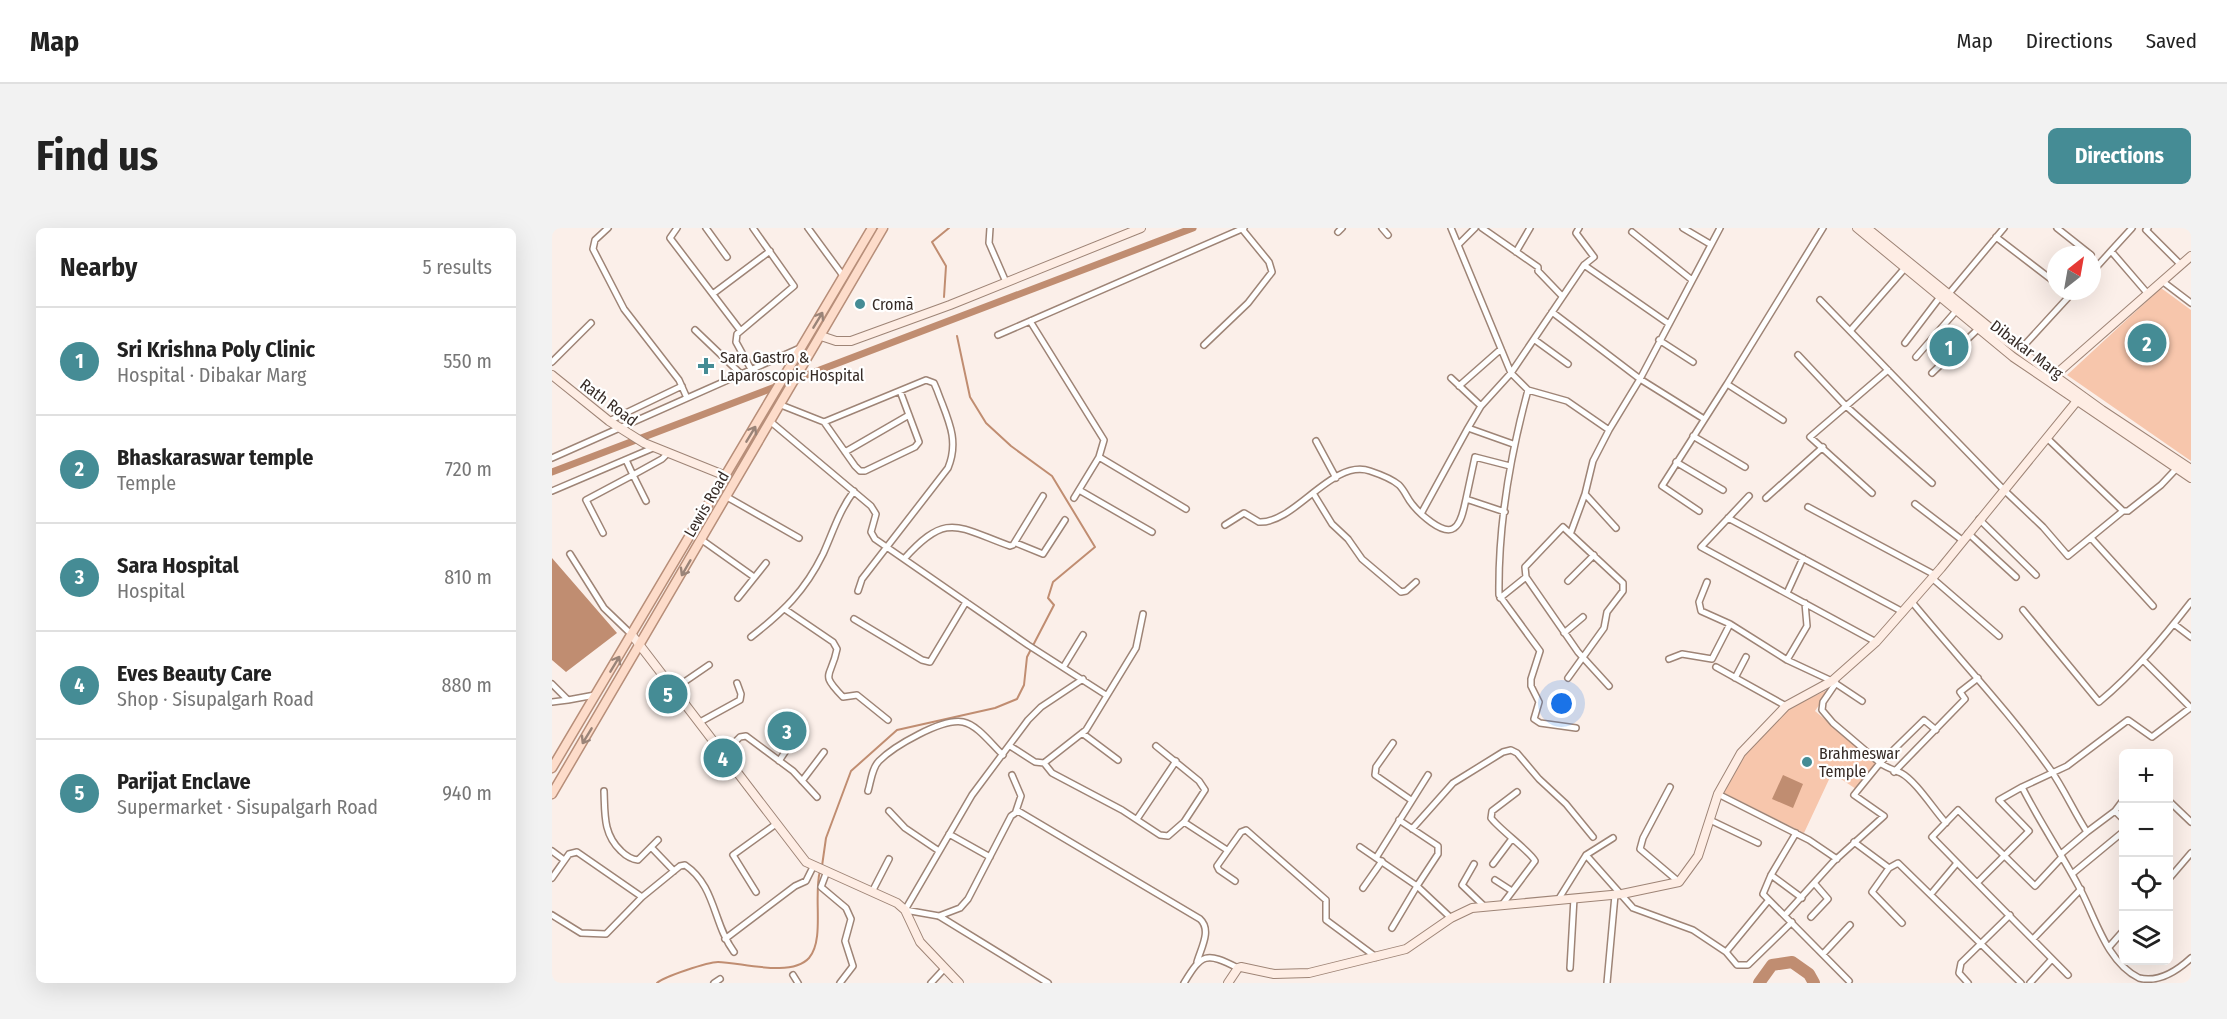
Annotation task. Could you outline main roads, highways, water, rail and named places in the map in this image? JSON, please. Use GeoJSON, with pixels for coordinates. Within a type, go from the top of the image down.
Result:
{"type":"FeatureCollection","features":[{"type":"Feature","properties":{"kind":"main road","name":"Lewis Road"},"geometry":{"type":"LineString","coordinates":[[552,794],[821,336],[872,228]]}},
{"type":"Feature","properties":{"kind":"main road","name":"Lewis Road"},"geometry":{"type":"LineString","coordinates":[[552,768],[792,363],[883,228]]}},
{"type":"Feature","properties":{"kind":"main road"},"geometry":{"type":"LineString","coordinates":[[726,476],[737,481]]}},
{"type":"Feature","properties":{"kind":"waterway"},"geometry":{"type":"LineString","coordinates":[[944,297],[946,266],[932,242],[949,228]]}},
{"type":"Feature","properties":{"kind":"waterway"},"geometry":{"type":"LineString","coordinates":[[552,472],[1193,228]]}},
{"type":"Feature","properties":{"kind":"waterway"},"geometry":{"type":"LineString","coordinates":[[822,866],[826,838],[851,771],[897,730],[995,708],[1017,699],[1024,685],[1027,657],[1054,605],[1048,598],[1053,582],[1095,547],[1052,476],[1011,446],[986,423],[970,397],[957,336]]}},
{"type":"Feature","properties":{"kind":"waterway"},"geometry":{"type":"LineString","coordinates":[[657,983],[696,967],[718,962],[778,968],[801,964],[814,950],[818,929],[820,871]]}},
{"type":"Feature","properties":{"kind":"waterway"},"geometry":{"type":"LineString","coordinates":[[1759,983],[1772,965],[1792,962],[1809,974],[1814,983]]}},
{"type":"Feature","properties":{"kind":"place","name":"Cromā"},"geometry":{"type":"Point","coordinates":[860,304]}},
{"type":"Feature","properties":{"kind":"place","name":"Bhaskaraswar temple"},"geometry":{"type":"Point","coordinates":[2147,343]}},
{"type":"Feature","properties":{"kind":"place","name":"Sri Krishna Poly Clinic"},"geometry":{"type":"Point","coordinates":[1949,347]}},
{"type":"Feature","properties":{"kind":"place","name":"Sara Gastro & Laparoscopic Hospital"},"geometry":{"type":"Point","coordinates":[706,366]}},
{"type":"Feature","properties":{"kind":"place","name":"Parijat Enclave"},"geometry":{"type":"Point","coordinates":[668,694]}},
{"type":"Feature","properties":{"kind":"place","name":"Sara Hospital"},"geometry":{"type":"Point","coordinates":[787,731]}},
{"type":"Feature","properties":{"kind":"place","name":"Eves Beauty Care"},"geometry":{"type":"Point","coordinates":[723,758]}},
{"type":"Feature","properties":{"kind":"place","name":"Brahmeswar Temple"},"geometry":{"type":"Point","coordinates":[1807,762]}}]}
